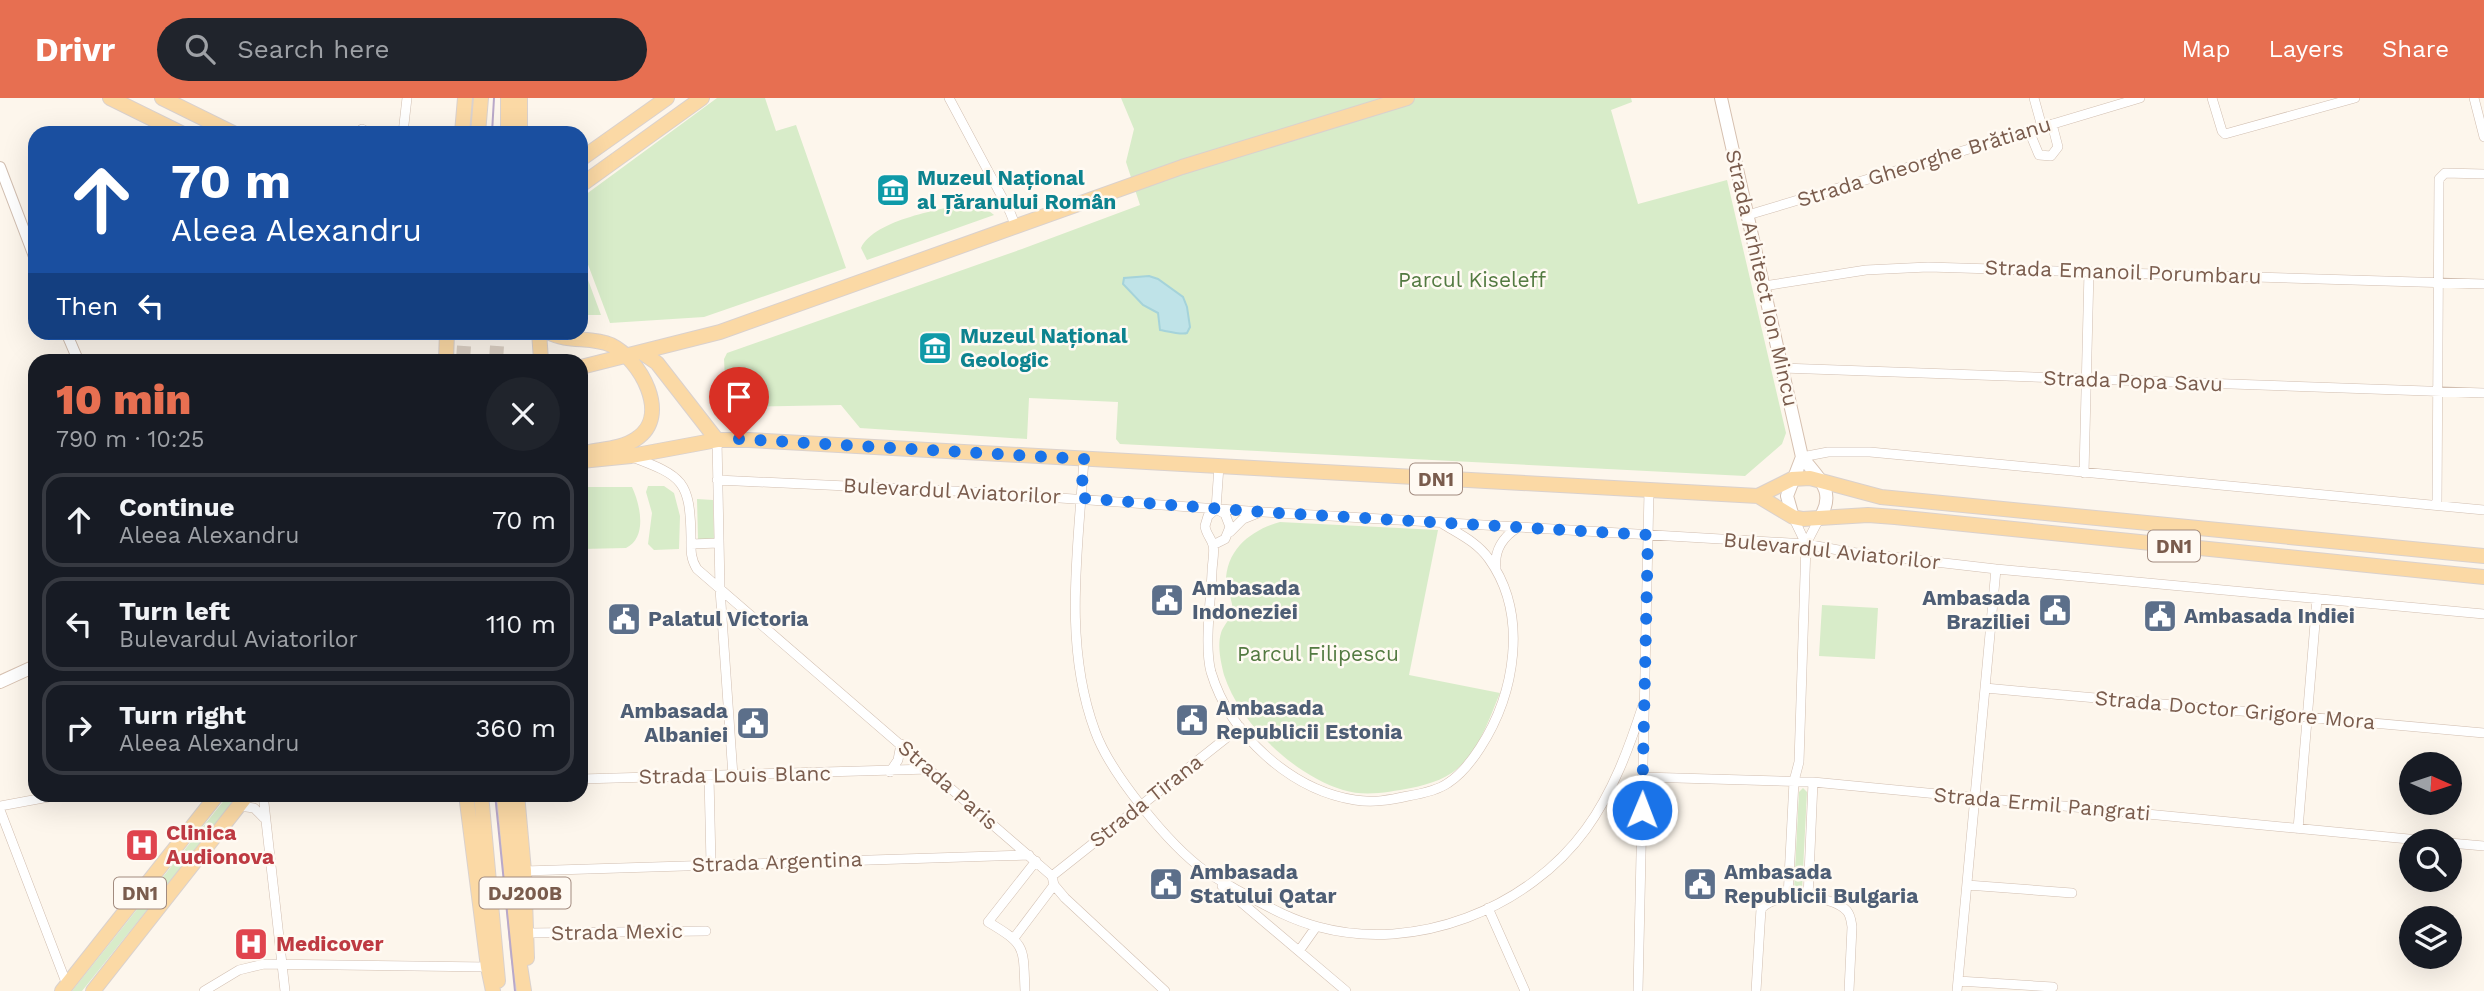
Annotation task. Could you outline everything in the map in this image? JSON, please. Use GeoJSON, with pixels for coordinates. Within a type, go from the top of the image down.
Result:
{"type":"FeatureCollection","features":[{"type":"Feature","properties":{"kind":"main road"},"geometry":{"type":"LineString","coordinates":[[110,98],[167,126]]}},
{"type":"Feature","properties":{"kind":"main road"},"geometry":{"type":"LineString","coordinates":[[162,98],[184,102],[222,126]]}},
{"type":"Feature","properties":{"kind":"main road"},"geometry":{"type":"LineString","coordinates":[[462,126],[465,98]]}},
{"type":"Feature","properties":{"kind":"main road"},"geometry":{"type":"LineString","coordinates":[[479,126],[481,98]]}},
{"type":"Feature","properties":{"kind":"main road"},"geometry":{"type":"LineString","coordinates":[[508,98],[516,126]]}},
{"type":"Feature","properties":{"kind":"main road"},"geometry":{"type":"LineString","coordinates":[[518,126],[520,98]]}},
{"type":"Feature","properties":{"kind":"main road"},"geometry":{"type":"LineString","coordinates":[[588,154],[667,98]]}},
{"type":"Feature","properties":{"kind":"main road"},"geometry":{"type":"LineString","coordinates":[[588,180],[702,98]]}},
{"type":"Feature","properties":{"kind":"main road"},"geometry":{"type":"LineString","coordinates":[[588,364],[720,332],[1182,167],[1407,98]]}},
{"type":"Feature","properties":{"kind":"main road","name":"Strada Arhitect Ion Mincu"},"geometry":{"type":"LineString","coordinates":[[1721,98],[1802,457],[1819,478]]}},
{"type":"Feature","properties":{"kind":"main road"},"geometry":{"type":"LineString","coordinates":[[578,340],[607,344],[625,356],[642,376],[650,391],[652,407],[648,423],[640,436],[629,443],[588,452]]}},
{"type":"Feature","properties":{"kind":"main road"},"geometry":{"type":"LineString","coordinates":[[641,352],[657,363],[717,440]]}},
{"type":"Feature","properties":{"kind":"main road","name":"DN1"},"geometry":{"type":"LineString","coordinates":[[588,460],[631,456],[717,440]]}},
{"type":"Feature","properties":{"kind":"main road","name":"Bulevardul Aviatorilor"},"geometry":{"type":"LineString","coordinates":[[717,440],[1758,496]]}},
{"type":"Feature","properties":{"kind":"main road"},"geometry":{"type":"LineString","coordinates":[[1793,517],[1787,503],[1792,479],[1802,457]]}},
{"type":"Feature","properties":{"kind":"main road"},"geometry":{"type":"LineString","coordinates":[[1758,496],[1792,479],[1819,478],[1828,499],[1819,519]]}},
{"type":"Feature","properties":{"kind":"main road","name":"DN1"},"geometry":{"type":"LineString","coordinates":[[1819,478],[1865,494],[2484,556]]}},
{"type":"Feature","properties":{"kind":"main road","name":"DN1"},"geometry":{"type":"LineString","coordinates":[[1758,496],[1793,517],[1819,519]]}},
{"type":"Feature","properties":{"kind":"main road","name":"Bulevardul Aviatorilor"},"geometry":{"type":"LineString","coordinates":[[1819,519],[1864,515],[2484,577]]}},
{"type":"Feature","properties":{"kind":"main road"},"geometry":{"type":"LineString","coordinates":[[0,682],[28,669]]}},
{"type":"Feature","properties":{"kind":"main road","name":"DN1"},"geometry":{"type":"LineString","coordinates":[[65,988],[212,802]]}},
{"type":"Feature","properties":{"kind":"main road","name":"DN1"},"geometry":{"type":"LineString","coordinates":[[93,991],[241,802]]}},
{"type":"Feature","properties":{"kind":"main road","name":"DJ200B"},"geometry":{"type":"LineString","coordinates":[[467,802],[493,991]]}},
{"type":"Feature","properties":{"kind":"main road"},"geometry":{"type":"LineString","coordinates":[[482,802],[499,991]]}},
{"type":"Feature","properties":{"kind":"main road"},"geometry":{"type":"LineString","coordinates":[[505,802],[522,933]]}},
{"type":"Feature","properties":{"kind":"main road","name":"DJ200B"},"geometry":{"type":"LineString","coordinates":[[518,802],[524,871],[522,933],[526,991]]}},
{"type":"Feature","properties":{"kind":"street"},"geometry":{"type":"LineString","coordinates":[[404,126],[407,98]]}},
{"type":"Feature","properties":{"kind":"street"},"geometry":{"type":"LineString","coordinates":[[949,98],[1016,227]]}},
{"type":"Feature","properties":{"kind":"street"},"geometry":{"type":"LineString","coordinates":[[2029,131],[2039,155],[2051,156],[2058,147],[2034,98]]}},
{"type":"Feature","properties":{"kind":"street","name":"Strada Gheorghe Brătianu"},"geometry":{"type":"LineString","coordinates":[[1748,215],[2140,98]]}},
{"type":"Feature","properties":{"kind":"street"},"geometry":{"type":"LineString","coordinates":[[2212,98],[2221,131],[2225,134],[2333,101],[2355,98]]}},
{"type":"Feature","properties":{"kind":"street"},"geometry":{"type":"LineString","coordinates":[[2474,98],[2484,136]]}},
{"type":"Feature","properties":{"kind":"street"},"geometry":{"type":"LineString","coordinates":[[0,167],[28,241]]}},
{"type":"Feature","properties":{"kind":"street"},"geometry":{"type":"LineString","coordinates":[[2437,505],[2440,177],[2445,173],[2484,174]]}},
{"type":"Feature","properties":{"kind":"street","name":"Strada Emanoil Porumbaru"},"geometry":{"type":"LineString","coordinates":[[1764,286],[1897,268],[2089,271],[2484,284]]}},
{"type":"Feature","properties":{"kind":"street"},"geometry":{"type":"LineString","coordinates":[[2084,472],[2089,271]]}},
{"type":"Feature","properties":{"kind":"street","name":"Strada Popa Savu"},"geometry":{"type":"LineString","coordinates":[[1782,368],[2484,393]]}},
{"type":"Feature","properties":{"kind":"street"},"geometry":{"type":"LineString","coordinates":[[717,440],[720,589],[733,776]]}},
{"type":"Feature","properties":{"kind":"street"},"geometry":{"type":"LineString","coordinates":[[1802,457],[1828,452],[1870,452],[2484,510]]}},
{"type":"Feature","properties":{"kind":"street"},"geometry":{"type":"LineString","coordinates":[[631,456],[669,472],[684,487],[690,508],[691,544],[719,544]]}},
{"type":"Feature","properties":{"kind":"street"},"geometry":{"type":"LineString","coordinates":[[1084,459],[1075,612],[1080,672],[1087,707],[1101,746],[1141,804],[1177,847],[1346,991]]}},
{"type":"Feature","properties":{"kind":"street"},"geometry":{"type":"LineString","coordinates":[[1219,466],[1216,509],[1208,516],[1205,526],[1213,545],[1209,649],[1211,671],[1220,693],[1240,727],[1262,752],[1280,768],[1327,793],[1356,800],[1384,801],[1447,785],[1469,765],[1491,732],[1507,692],[1513,643],[1510,610],[1496,570],[1482,550],[1441,522]]}},
{"type":"Feature","properties":{"kind":"street","name":"Bulevardul Aviatorilor"},"geometry":{"type":"LineString","coordinates":[[717,480],[1081,498],[1263,512],[1806,544],[1849,552],[1996,569],[2484,614]]}},
{"type":"Feature","properties":{"kind":"street"},"geometry":{"type":"LineString","coordinates":[[1638,991],[1649,491]]}},
{"type":"Feature","properties":{"kind":"street"},"geometry":{"type":"LineString","coordinates":[[1216,509],[1228,520],[1228,533]]}},
{"type":"Feature","properties":{"kind":"street"},"geometry":{"type":"LineString","coordinates":[[1213,545],[1225,539],[1243,519],[1263,512]]}},
{"type":"Feature","properties":{"kind":"street"},"geometry":{"type":"LineString","coordinates":[[1793,517],[1806,544]]}},
{"type":"Feature","properties":{"kind":"street"},"geometry":{"type":"LineString","coordinates":[[1788,897],[1794,781],[1799,762],[1806,544],[1819,519]]}},
{"type":"Feature","properties":{"kind":"street"},"geometry":{"type":"LineString","coordinates":[[1496,570],[1497,555],[1504,538],[1518,527]]}},
{"type":"Feature","properties":{"kind":"street","name":"Strada Paris"},"geometry":{"type":"LineString","coordinates":[[691,544],[693,562],[720,589],[1032,858],[1053,880],[1065,898],[1165,991]]}},
{"type":"Feature","properties":{"kind":"street"},"geometry":{"type":"LineString","coordinates":[[1996,569],[1957,986],[2053,987]]}},
{"type":"Feature","properties":{"kind":"street"},"geometry":{"type":"LineString","coordinates":[[2298,828],[2318,599]]}},
{"type":"Feature","properties":{"kind":"street","name":"Strada Doctor Grigore Mora"},"geometry":{"type":"LineString","coordinates":[[1986,688],[2484,733]]}},
{"type":"Feature","properties":{"kind":"street"},"geometry":{"type":"LineString","coordinates":[[1206,872],[1268,907],[1316,927],[1356,934],[1411,933],[1444,926],[1488,908],[1530,882],[1571,848],[1586,830],[1611,789],[1643,705]]}},
{"type":"Feature","properties":{"kind":"street","name":"Strada Tirana"},"geometry":{"type":"LineString","coordinates":[[1014,937],[1053,880],[1141,804],[1240,727]]}},
{"type":"Feature","properties":{"kind":"street"},"geometry":{"type":"LineString","coordinates":[[890,772],[898,760],[901,744]]}},
{"type":"Feature","properties":{"kind":"street"},"geometry":{"type":"LineString","coordinates":[[1799,762],[1804,774],[1813,782],[1808,898]]}},
{"type":"Feature","properties":{"kind":"street","name":"Strada Louis Blanc"},"geometry":{"type":"LineString","coordinates":[[588,779],[930,769]]}},
{"type":"Feature","properties":{"kind":"street"},"geometry":{"type":"LineString","coordinates":[[709,776],[711,864]]}},
{"type":"Feature","properties":{"kind":"street","name":"Strada Ermil Pangrati"},"geometry":{"type":"LineString","coordinates":[[1643,777],[1813,782],[2399,838]]}},
{"type":"Feature","properties":{"kind":"street"},"geometry":{"type":"LineString","coordinates":[[1611,789],[1643,793]]}},
{"type":"Feature","properties":{"kind":"street"},"geometry":{"type":"LineString","coordinates":[[28,802],[0,808],[65,988]]}},
{"type":"Feature","properties":{"kind":"street"},"geometry":{"type":"LineString","coordinates":[[246,802],[265,820]]}},
{"type":"Feature","properties":{"kind":"street"},"geometry":{"type":"LineString","coordinates":[[264,802],[285,991]]}},
{"type":"Feature","properties":{"kind":"street"},"geometry":{"type":"LineString","coordinates":[[2462,844],[2484,846]]}},
{"type":"Feature","properties":{"kind":"street"},"geometry":{"type":"LineString","coordinates":[[1025,991],[1023,951],[1014,937],[988,922],[1032,858]]}},
{"type":"Feature","properties":{"kind":"street","name":"Strada Argentina"},"geometry":{"type":"LineString","coordinates":[[524,871],[711,864],[1032,858]]}},
{"type":"Feature","properties":{"kind":"street"},"geometry":{"type":"LineString","coordinates":[[1967,885],[2072,893]]}},
{"type":"Feature","properties":{"kind":"street"},"geometry":{"type":"LineString","coordinates":[[1756,991],[1761,909],[1769,902],[1788,897],[1821,899],[1846,909],[1851,917],[1852,927],[1849,991]]}},
{"type":"Feature","properties":{"kind":"street"},"geometry":{"type":"LineString","coordinates":[[1488,908],[1525,991]]}},
{"type":"Feature","properties":{"kind":"street"},"geometry":{"type":"LineString","coordinates":[[1299,951],[1316,927]]}},
{"type":"Feature","properties":{"kind":"street","name":"Strada Mexic"},"geometry":{"type":"LineString","coordinates":[[522,933],[706,931]]}},
{"type":"Feature","properties":{"kind":"street"},"geometry":{"type":"LineString","coordinates":[[204,991],[223,978],[249,966],[282,964],[488,967]]}},
{"type":"Feature","properties":{"kind":"green space"},"geometry":{"type":"Polygon","coordinates":[[[717,98],[765,98],[776,131],[796,125],[846,268],[704,317],[610,323],[588,265],[588,193],[717,98]]]}},
{"type":"Feature","properties":{"kind":"green space","name":"Parcul Kiseleff"},"geometry":{"type":"Polygon","coordinates":[[[1121,98],[1631,98],[1632,102],[1611,110],[1638,204],[1727,180],[1786,433],[1782,444],[1745,476],[1120,444],[1116,439],[1118,402],[1029,398],[1027,439],[860,428],[841,405],[740,407],[726,401],[724,359],[727,353],[1140,205],[1126,162],[1134,129],[1121,98]]]}},
{"type":"Feature","properties":{"kind":"green space"},"geometry":{"type":"Polygon","coordinates":[[[971,203],[978,208],[984,207],[994,215],[867,260],[861,248],[869,238],[894,223],[927,212],[971,203]]]}},
{"type":"Feature","properties":{"kind":"green space"},"geometry":{"type":"Polygon","coordinates":[[[588,280],[601,315],[588,315],[588,280]]]}},
{"type":"Feature","properties":{"kind":"green space"},"geometry":{"type":"Polygon","coordinates":[[[648,486],[664,486],[674,493],[680,516],[679,549],[654,550],[648,544],[652,513],[646,492],[648,486]]]}},
{"type":"Feature","properties":{"kind":"green space"},"geometry":{"type":"Polygon","coordinates":[[[588,487],[632,487],[638,502],[640,528],[633,543],[626,548],[588,549],[588,487]]]}},
{"type":"Feature","properties":{"kind":"green space"},"geometry":{"type":"Polygon","coordinates":[[[697,499],[713,500],[714,540],[698,539],[697,499]]]}},
{"type":"Feature","properties":{"kind":"green space","name":"Parcul Filipescu"},"geometry":{"type":"Polygon","coordinates":[[[1280,522],[1438,530],[1409,675],[1500,693],[1475,747],[1452,773],[1432,782],[1394,791],[1368,793],[1343,790],[1324,783],[1288,760],[1242,712],[1224,675],[1220,654],[1221,633],[1232,609],[1226,584],[1227,572],[1230,561],[1242,543],[1259,530],[1280,522]]]}},
{"type":"Feature","properties":{"kind":"green space"},"geometry":{"type":"Polygon","coordinates":[[[1822,605],[1878,608],[1875,659],[1819,656],[1822,605]]]}},
{"type":"Feature","properties":{"kind":"green space"},"geometry":{"type":"Polygon","coordinates":[[[1803,788],[1807,792],[1802,890],[1798,893],[1794,890],[1799,792],[1803,788]]]}},
{"type":"Feature","properties":{"kind":"green space"},"geometry":{"type":"Polygon","coordinates":[[[223,802],[233,802],[82,991],[72,991],[223,802]]]}},
{"type":"Feature","properties":{"kind":"water"},"geometry":{"type":"Polygon","coordinates":[[[1149,276],[1158,279],[1183,297],[1190,327],[1187,333],[1160,330],[1158,313],[1143,305],[1123,284],[1124,278],[1149,276]]]}},
{"type":"Feature","properties":{"kind":"tunnel"},"geometry":{"type":"LineString","coordinates":[[463,354],[464,340]]}},
{"type":"Feature","properties":{"kind":"tunnel"},"geometry":{"type":"LineString","coordinates":[[496,354],[497,340]]}},
{"type":"Feature","properties":{"kind":"tram line"},"geometry":{"type":"LineString","coordinates":[[492,126],[494,98]]}},
{"type":"Feature","properties":{"kind":"tram line"},"geometry":{"type":"LineString","coordinates":[[496,802],[515,991]]}},
{"type":"Feature","properties":{"kind":"place","name":"Muzeul Național al Țăranului Român"},"geometry":{"type":"Point","coordinates":[893,190]}},
{"type":"Feature","properties":{"kind":"place","name":"Muzeul Național Geologic"},"geometry":{"type":"Point","coordinates":[935,348]}},
{"type":"Feature","properties":{"kind":"place","name":"Ambasada Indoneziei"},"geometry":{"type":"Point","coordinates":[1167,600]}},
{"type":"Feature","properties":{"kind":"place","name":"Ambasada Braziliei"},"geometry":{"type":"Point","coordinates":[2055,610]}},
{"type":"Feature","properties":{"kind":"place","name":"Ambasada Indiei"},"geometry":{"type":"Point","coordinates":[2160,616]}},
{"type":"Feature","properties":{"kind":"place","name":"Palatul Victoria"},"geometry":{"type":"Point","coordinates":[624,619]}},
{"type":"Feature","properties":{"kind":"place","name":"Ambasada Republicii Estonia"},"geometry":{"type":"Point","coordinates":[1192,720]}},
{"type":"Feature","properties":{"kind":"place","name":"Ambasada Albaniei"},"geometry":{"type":"Point","coordinates":[753,723]}},
{"type":"Feature","properties":{"kind":"place","name":"Clinica Audionova"},"geometry":{"type":"Point","coordinates":[142,845]}},
{"type":"Feature","properties":{"kind":"place","name":"Ambasada Statului Qatar"},"geometry":{"type":"Point","coordinates":[1166,884]}},
{"type":"Feature","properties":{"kind":"place","name":"Ambasada Republicii Bulgaria"},"geometry":{"type":"Point","coordinates":[1700,884]}},
{"type":"Feature","properties":{"kind":"place","name":"Medicover"},"geometry":{"type":"Point","coordinates":[251,944]}},
{"type":"Feature","properties":{"kind":"route"},"geometry":{"type":"LineString","coordinates":[[739,439],[1084,459],[1081,498],[1263,512],[1648,535],[1642,810]]}}]}
